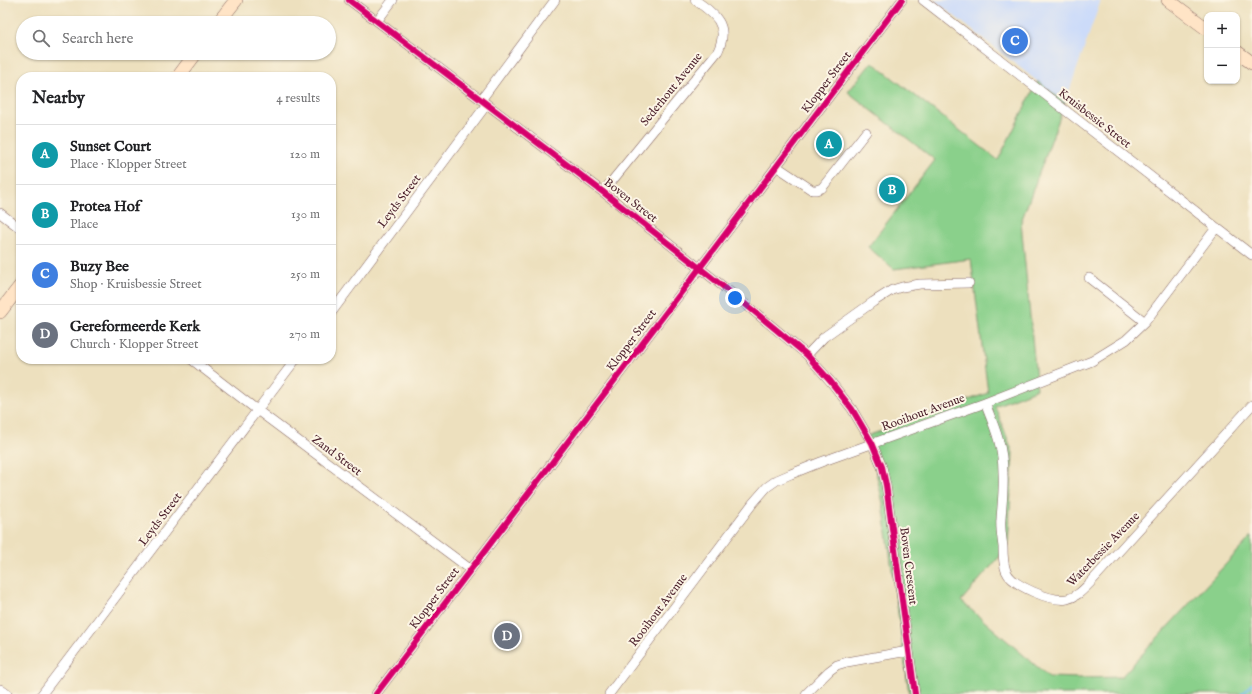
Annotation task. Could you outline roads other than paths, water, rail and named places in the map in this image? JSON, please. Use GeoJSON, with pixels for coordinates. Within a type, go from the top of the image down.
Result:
{"type":"FeatureCollection","features":[{"type":"Feature","properties":{"kind":"street"},"geometry":{"type":"LineString","coordinates":[[223,16],[236,0]]}},
{"type":"Feature","properties":{"kind":"street","name":"Boven Street"},"geometry":{"type":"LineString","coordinates":[[349,0],[603,192],[739,299],[806,355],[831,382],[852,409],[872,443]]}},
{"type":"Feature","properties":{"kind":"street"},"geometry":{"type":"LineString","coordinates":[[377,21],[394,0]]}},
{"type":"Feature","properties":{"kind":"street","name":"Leyds Street"},"geometry":{"type":"LineString","coordinates":[[336,305],[484,102],[555,0]]}},
{"type":"Feature","properties":{"kind":"street","name":"Sederhout Avenue"},"geometry":{"type":"LineString","coordinates":[[603,192],[720,47],[723,34],[720,22],[712,12],[695,0]]}},
{"type":"Feature","properties":{"kind":"street","name":"Klopper Street"},"geometry":{"type":"LineString","coordinates":[[376,694],[902,0]]}},
{"type":"Feature","properties":{"kind":"street","name":"Kruisbessie Street"},"geometry":{"type":"LineString","coordinates":[[923,0],[1216,228],[1252,254]]}},
{"type":"Feature","properties":{"kind":"street"},"geometry":{"type":"LineString","coordinates":[[1168,0],[1204,27]]}},
{"type":"Feature","properties":{"kind":"street"},"geometry":{"type":"LineString","coordinates":[[1240,54],[1252,63]]}},
{"type":"Feature","properties":{"kind":"street"},"geometry":{"type":"LineString","coordinates":[[182,72],[191,60]]}},
{"type":"Feature","properties":{"kind":"street"},"geometry":{"type":"LineString","coordinates":[[776,166],[812,190],[822,188],[866,132]]}},
{"type":"Feature","properties":{"kind":"street"},"geometry":{"type":"LineString","coordinates":[[0,213],[16,225]]}},
{"type":"Feature","properties":{"kind":"street","name":"Rooihout Avenue"},"geometry":{"type":"LineString","coordinates":[[609,694],[753,502],[767,487],[777,480],[791,474],[872,443],[985,403],[1092,361],[1126,340],[1145,322],[1216,228]]}},
{"type":"Feature","properties":{"kind":"street"},"geometry":{"type":"LineString","coordinates":[[1088,278],[1145,322]]}},
{"type":"Feature","properties":{"kind":"street"},"geometry":{"type":"LineString","coordinates":[[806,355],[824,337],[892,290],[902,286],[920,284],[969,283]]}},
{"type":"Feature","properties":{"kind":"street"},"geometry":{"type":"LineString","coordinates":[[0,312],[16,291]]}},
{"type":"Feature","properties":{"kind":"street","name":"Zand Street"},"geometry":{"type":"LineString","coordinates":[[197,364],[470,568]]}},
{"type":"Feature","properties":{"kind":"street","name":"Leyds Street"},"geometry":{"type":"LineString","coordinates":[[42,694],[292,364]]}},
{"type":"Feature","properties":{"kind":"street","name":"Waterbessie Avenue"},"geometry":{"type":"LineString","coordinates":[[985,403],[998,435],[1002,450],[1003,484],[1001,521],[1004,565],[1007,573],[1021,586],[1048,597],[1066,599],[1076,596],[1086,587],[1252,405]]}},
{"type":"Feature","properties":{"kind":"street","name":"Boven Crescent"},"geometry":{"type":"LineString","coordinates":[[872,443],[882,467],[890,505],[908,651],[915,694]]}},
{"type":"Feature","properties":{"kind":"street"},"geometry":{"type":"LineString","coordinates":[[806,694],[829,671],[837,666],[847,662],[908,651]]}},
{"type":"Feature","properties":{"kind":"street"},"geometry":{"type":"LineString","coordinates":[[0,689],[7,694]]}},
{"type":"Feature","properties":{"kind":"waterway"},"geometry":{"type":"LineString","coordinates":[[1242,694],[1252,684]]}},
{"type":"Feature","properties":{"kind":"place","name":"Buzy Bee"},"geometry":{"type":"Point","coordinates":[1015,41]}},
{"type":"Feature","properties":{"kind":"place","name":"Sunset Court"},"geometry":{"type":"Point","coordinates":[829,144]}},
{"type":"Feature","properties":{"kind":"place","name":"Protea Hof"},"geometry":{"type":"Point","coordinates":[892,190]}},
{"type":"Feature","properties":{"kind":"place","name":"Gereformeerde Kerk"},"geometry":{"type":"Point","coordinates":[507,636]}}]}
